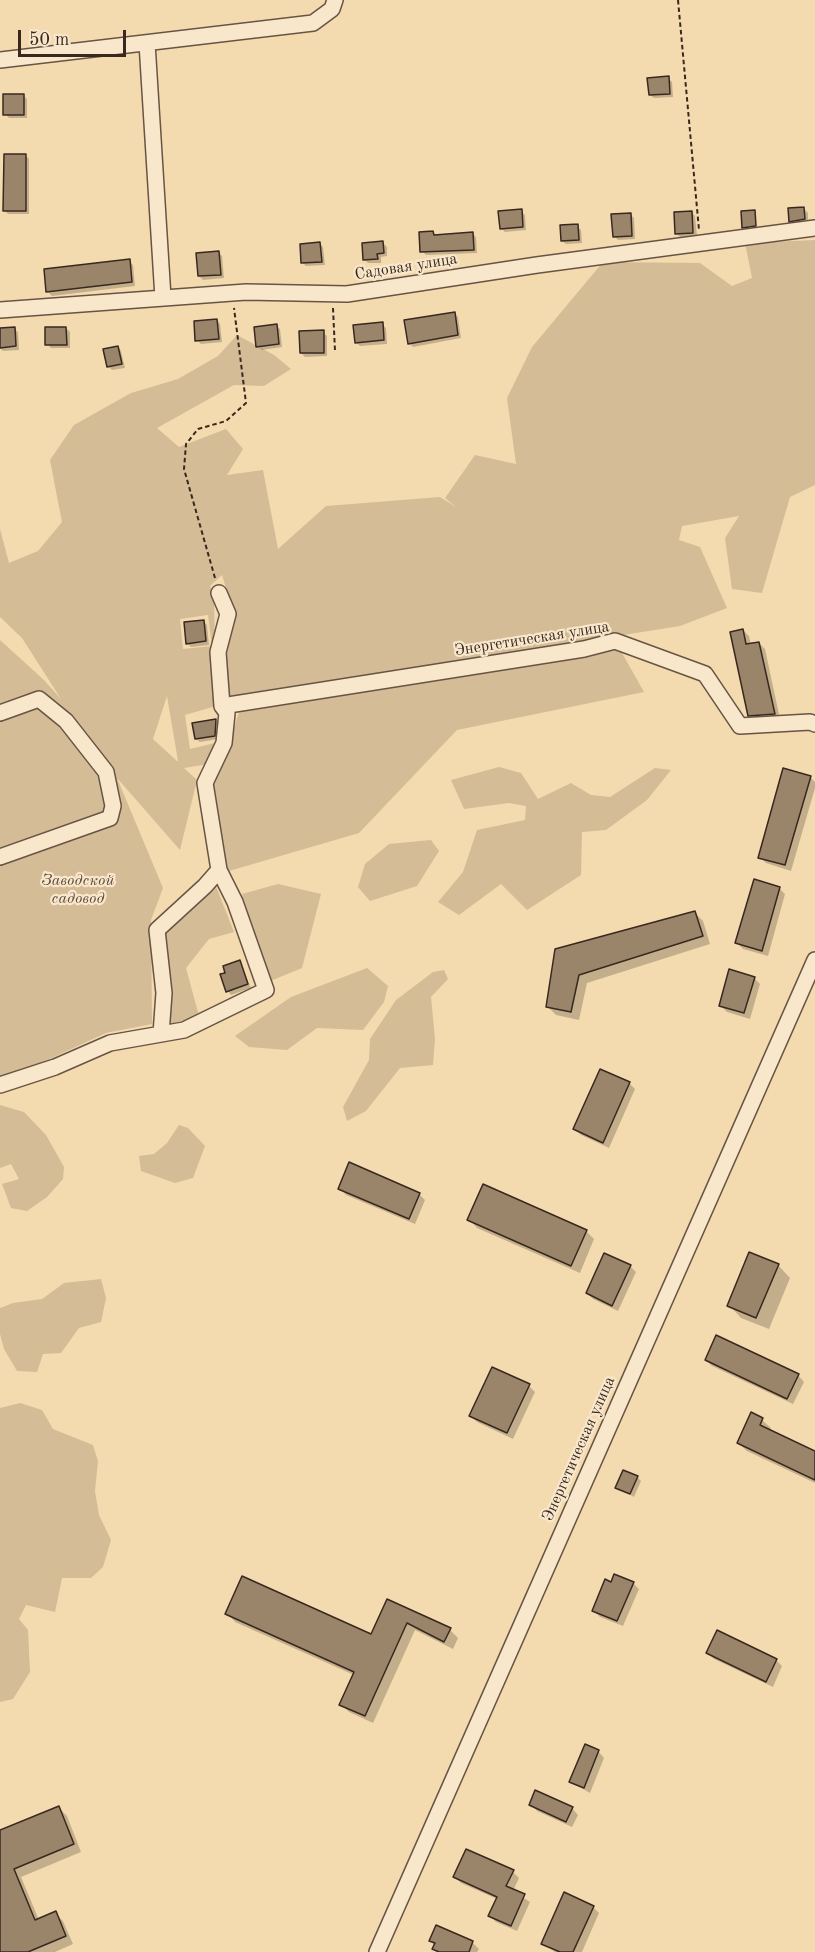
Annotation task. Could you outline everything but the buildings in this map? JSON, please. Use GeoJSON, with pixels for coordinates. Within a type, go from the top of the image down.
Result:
{"type":"FeatureCollection","features":[{"type":"Feature","properties":{"kind":"street"},"geometry":{"type":"LineString","coordinates":[[0,60],[313,23],[332,9],[335,0]]}},
{"type":"Feature","properties":{"kind":"street"},"geometry":{"type":"LineString","coordinates":[[147,43],[163,298]]}},
{"type":"Feature","properties":{"kind":"street","name":"Садовая улица"},"geometry":{"type":"LineString","coordinates":[[0,310],[233,293],[347,294],[815,228]]}},
{"type":"Feature","properties":{"kind":"street"},"geometry":{"type":"LineString","coordinates":[[0,1085],[55,1067],[110,1043],[184,1030],[266,990],[235,902],[219,870],[205,783],[224,743],[227,712],[222,706],[218,652],[228,614],[219,593]]}},
{"type":"Feature","properties":{"kind":"street","name":"Энергетическая улица"},"geometry":{"type":"LineString","coordinates":[[222,706],[572,651],[615,641],[705,674],[740,726],[810,722],[815,724]]}},
{"type":"Feature","properties":{"kind":"street"},"geometry":{"type":"LineString","coordinates":[[0,713],[39,699],[66,721],[106,772],[113,806],[110,818],[0,857]]}},
{"type":"Feature","properties":{"kind":"street"},"geometry":{"type":"LineString","coordinates":[[161,1034],[164,993],[157,930],[219,870]]}},
{"type":"Feature","properties":{"kind":"street","name":"Энергетическая улица"},"geometry":{"type":"LineString","coordinates":[[376,1952],[815,960]]}},
{"type":"Feature","properties":{"kind":"path"},"geometry":{"type":"LineString","coordinates":[[678,0],[700,243]]}},
{"type":"Feature","properties":{"kind":"path"},"geometry":{"type":"LineString","coordinates":[[219,593],[184,470],[186,444],[198,429],[226,421],[246,403],[233,293]]}},
{"type":"Feature","properties":{"kind":"path"},"geometry":{"type":"LineString","coordinates":[[332,294],[335,351]]}},
{"type":"Feature","properties":{"kind":"green space","name":"Заводской садовод"},"geometry":{"type":"Polygon","coordinates":[[[815,240],[815,485],[790,497],[762,593],[732,589],[725,538],[739,516],[682,526],[679,540],[700,547],[727,608],[680,626],[227,698],[223,638],[234,615],[222,575],[210,586],[214,597],[216,706],[185,715],[190,749],[219,742],[208,764],[184,768],[197,780],[180,850],[117,778],[163,888],[151,920],[152,1024],[106,1033],[17,1074],[0,1079],[0,640],[44,680],[61,699],[22,638],[0,617],[0,529],[9,563],[38,551],[62,522],[50,460],[74,425],[131,393],[178,379],[218,356],[237,335],[274,355],[291,369],[264,386],[234,385],[157,428],[179,447],[226,429],[243,449],[227,475],[263,470],[278,549],[326,506],[440,497],[456,507],[445,498],[475,455],[516,464],[507,398],[532,347],[603,262],[700,263],[732,286],[752,278],[745,243],[815,240]],[[208,615],[180,619],[183,649],[212,646],[208,615]],[[167,696],[153,739],[178,761],[167,696]]]}},
{"type":"Feature","properties":{"kind":"green space"},"geometry":{"type":"Polygon","coordinates":[[[617,644],[644,692],[457,730],[359,833],[229,871],[216,841],[210,791],[225,757],[240,709],[617,644]]]}},
{"type":"Feature","properties":{"kind":"green space"},"geometry":{"type":"Polygon","coordinates":[[[499,767],[521,773],[538,799],[571,783],[591,795],[610,797],[655,768],[671,770],[647,800],[606,830],[582,832],[581,875],[527,910],[501,884],[459,915],[438,902],[463,872],[477,830],[525,820],[526,806],[509,803],[464,809],[451,780],[499,767]]]}},
{"type":"Feature","properties":{"kind":"green space"},"geometry":{"type":"Polygon","coordinates":[[[431,840],[439,851],[417,886],[370,901],[358,887],[365,864],[389,844],[431,840]]]}},
{"type":"Feature","properties":{"kind":"green space"},"geometry":{"type":"Polygon","coordinates":[[[215,884],[234,932],[209,939],[186,968],[199,1016],[167,1025],[163,934],[215,884]]]}},
{"type":"Feature","properties":{"kind":"green space"},"geometry":{"type":"Polygon","coordinates":[[[278,884],[321,894],[302,968],[268,982],[247,927],[242,894],[278,884]]]}},
{"type":"Feature","properties":{"kind":"green space"},"geometry":{"type":"Polygon","coordinates":[[[367,968],[388,986],[384,1002],[363,1030],[317,1028],[287,1050],[249,1047],[235,1036],[291,997],[367,968]]]}},
{"type":"Feature","properties":{"kind":"green space"},"geometry":{"type":"Polygon","coordinates":[[[444,970],[448,979],[431,997],[435,1039],[433,1065],[400,1068],[366,1111],[347,1121],[343,1107],[369,1060],[370,1039],[396,1000],[433,972],[444,970]]]}},
{"type":"Feature","properties":{"kind":"green space"},"geometry":{"type":"Polygon","coordinates":[[[0,1105],[24,1112],[46,1135],[64,1167],[63,1179],[47,1197],[27,1211],[11,1208],[2,1184],[19,1179],[11,1164],[0,1168],[0,1105]]]}},
{"type":"Feature","properties":{"kind":"green space"},"geometry":{"type":"Polygon","coordinates":[[[179,1125],[188,1128],[205,1146],[193,1178],[175,1183],[141,1171],[139,1156],[154,1154],[167,1143],[179,1125]]]}},
{"type":"Feature","properties":{"kind":"green space"},"geometry":{"type":"Polygon","coordinates":[[[101,1279],[106,1298],[101,1322],[79,1328],[61,1353],[43,1354],[37,1372],[17,1371],[4,1349],[0,1334],[0,1308],[13,1303],[42,1299],[64,1283],[101,1279]]]}},
{"type":"Feature","properties":{"kind":"green space"},"geometry":{"type":"Polygon","coordinates":[[[20,1403],[42,1410],[53,1429],[93,1445],[98,1461],[95,1491],[99,1515],[111,1540],[103,1567],[91,1578],[62,1578],[55,1612],[26,1605],[19,1619],[28,1630],[30,1672],[13,1699],[0,1702],[0,1408],[20,1403]]]}}]}
